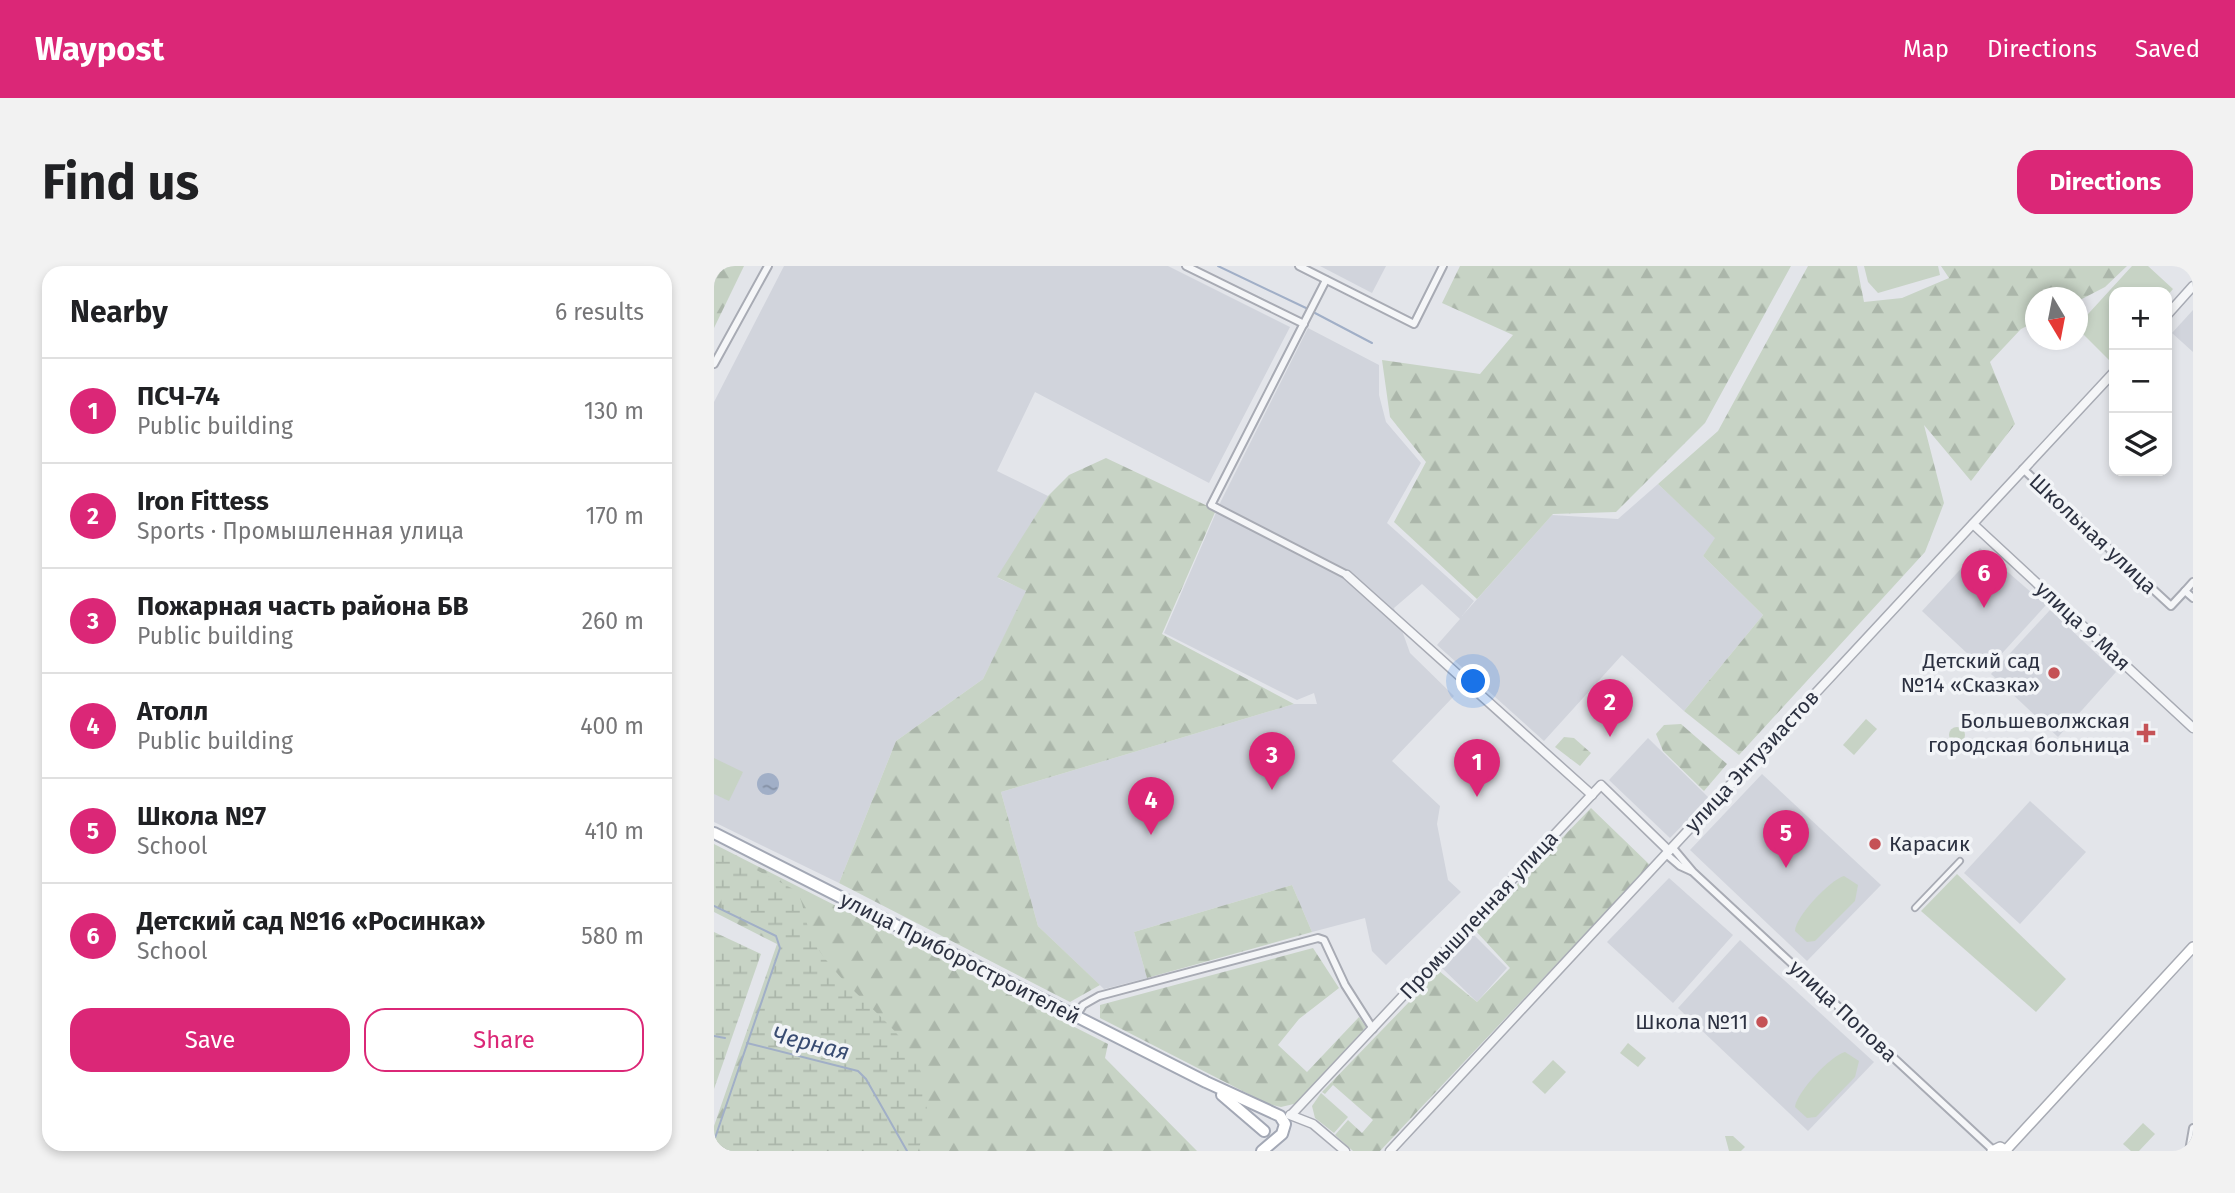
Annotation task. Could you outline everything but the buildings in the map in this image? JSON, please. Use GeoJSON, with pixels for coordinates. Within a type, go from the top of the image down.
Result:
{"type":"FeatureCollection","features":[{"type":"Feature","properties":{"kind":"main road","name":"улица Приборостроителей"},"geometry":{"type":"LineString","coordinates":[[714,833],[1206,1082],[1282,1115]]}},
{"type":"Feature","properties":{"kind":"main road"},"geometry":{"type":"LineString","coordinates":[[1993,1150],[2000,1147],[2006,1150],[2193,947]]}},
{"type":"Feature","properties":{"kind":"main road","name":"улица Приборостроителей"},"geometry":{"type":"LineString","coordinates":[[1206,1082],[1273,1132]]}},
{"type":"Feature","properties":{"kind":"main road"},"geometry":{"type":"LineString","coordinates":[[1273,1132],[1266,1118],[1282,1115]]}},
{"type":"Feature","properties":{"kind":"main road"},"geometry":{"type":"LineString","coordinates":[[1262,1151],[1282,1115]]}},
{"type":"Feature","properties":{"kind":"street"},"geometry":{"type":"LineString","coordinates":[[714,364],[768,266]]}},
{"type":"Feature","properties":{"kind":"street"},"geometry":{"type":"LineString","coordinates":[[1186,266],[1304,324]]}},
{"type":"Feature","properties":{"kind":"street"},"geometry":{"type":"LineString","coordinates":[[1299,266],[1414,324],[1443,266]]}},
{"type":"Feature","properties":{"kind":"street"},"geometry":{"type":"LineString","coordinates":[[1326,280],[1211,505],[1347,575],[1592,795],[1601,785],[1669,851]]}},
{"type":"Feature","properties":{"kind":"street"},"geometry":{"type":"LineString","coordinates":[[2172,309],[2193,286]]}},
{"type":"Feature","properties":{"kind":"street","name":"улица Энтузиастов"},"geometry":{"type":"LineString","coordinates":[[1390,1151],[2109,377]]}},
{"type":"Feature","properties":{"kind":"street","name":"Школьная улица"},"geometry":{"type":"LineString","coordinates":[[2024,469],[2171,606],[2185,591],[2193,598]]}},
{"type":"Feature","properties":{"kind":"street","name":"улица 9 Мая"},"geometry":{"type":"LineString","coordinates":[[1973,524],[2193,727]]}},
{"type":"Feature","properties":{"kind":"street"},"geometry":{"type":"LineString","coordinates":[[2185,591],[2193,582]]}},
{"type":"Feature","properties":{"kind":"street","name":"Промышленная улица"},"geometry":{"type":"LineString","coordinates":[[1282,1115],[1373,1029],[1592,795]]}},
{"type":"Feature","properties":{"kind":"street","name":"улица Попова"},"geometry":{"type":"LineString","coordinates":[[1669,851],[1993,1150]]}},
{"type":"Feature","properties":{"kind":"street"},"geometry":{"type":"LineString","coordinates":[[1915,908],[1959,861]]}},
{"type":"Feature","properties":{"kind":"street"},"geometry":{"type":"LineString","coordinates":[[1076,1016],[1083,1005],[1099,996],[1318,938],[1324,940],[1345,985],[1373,1029]]}},
{"type":"Feature","properties":{"kind":"street"},"geometry":{"type":"LineString","coordinates":[[1282,1115],[1313,1124],[1345,1151]]}},
{"type":"Feature","properties":{"kind":"street"},"geometry":{"type":"LineString","coordinates":[[1273,1132],[1300,1121],[1313,1124]]}},
{"type":"Feature","properties":{"kind":"street"},"geometry":{"type":"LineString","coordinates":[[2189,1151],[2193,1128]]}},
{"type":"Feature","properties":{"kind":"shaded area"},"geometry":{"type":"Polygon","coordinates":[[[784,266],[1168,266],[1290,327],[1209,483],[1035,392],[997,471],[1048,496],[998,578],[1027,591],[983,679],[896,741],[839,883],[714,822],[714,402],[784,266]]]}},
{"type":"Feature","properties":{"kind":"shaded area"},"geometry":{"type":"Polygon","coordinates":[[[1320,266],[1386,266],[1372,293],[1320,266]]]}},
{"type":"Feature","properties":{"kind":"shaded area"},"geometry":{"type":"Polygon","coordinates":[[[2193,310],[2193,352],[2172,333],[2193,310]]]}},
{"type":"Feature","properties":{"kind":"shaded area"},"geometry":{"type":"Polygon","coordinates":[[[1308,328],[1379,365],[1379,395],[1386,422],[1421,463],[1387,523],[1474,601],[1462,616],[1552,515],[1618,519],[1658,484],[1716,538],[1703,556],[1763,615],[1684,711],[1622,655],[1544,741],[1437,645],[1460,619],[1422,584],[1394,608],[1410,653],[1454,696],[1392,761],[1440,806],[1437,824],[1448,880],[1461,892],[1386,965],[1372,951],[1365,918],[1312,932],[1292,885],[1134,932],[1147,978],[1104,989],[1038,926],[1001,792],[1294,704],[1317,704],[1314,693],[1297,700],[1164,633],[1221,501],[1308,328]]]}},
{"type":"Feature","properties":{"kind":"shaded area"},"geometry":{"type":"Polygon","coordinates":[[[1980,548],[2046,605],[1986,671],[1922,611],[1980,548]]]}},
{"type":"Feature","properties":{"kind":"shaded area","name":"Детский сад №14 «Сказка»"},"geometry":{"type":"Polygon","coordinates":[[[2050,610],[2116,672],[2058,737],[1991,674],[2050,610]]]}},
{"type":"Feature","properties":{"kind":"shaded area"},"geometry":{"type":"Polygon","coordinates":[[[1648,738],[1709,798],[1670,838],[1609,780],[1648,738]]]}},
{"type":"Feature","properties":{"kind":"shaded area"},"geometry":{"type":"Polygon","coordinates":[[[1762,774],[1881,885],[1807,961],[1690,850],[1762,774]]]}},
{"type":"Feature","properties":{"kind":"shaded area"},"geometry":{"type":"Polygon","coordinates":[[[2030,801],[2086,852],[2020,924],[1964,873],[2030,801]]]}},
{"type":"Feature","properties":{"kind":"shaded area"},"geometry":{"type":"Polygon","coordinates":[[[1669,878],[1733,935],[1673,1003],[1607,942],[1669,878]]]}},
{"type":"Feature","properties":{"kind":"shaded area"},"geometry":{"type":"Polygon","coordinates":[[[1470,931],[1507,968],[1477,1002],[1439,965],[1470,931]]]}},
{"type":"Feature","properties":{"kind":"shaded area","name":"Школа №11"},"geometry":{"type":"Polygon","coordinates":[[[1740,940],[1874,1062],[1808,1131],[1678,1008],[1740,940]]]}},
{"type":"Feature","properties":{"kind":"green space"},"geometry":{"type":"Polygon","coordinates":[[[714,266],[744,266],[714,328],[714,266]]]}},
{"type":"Feature","properties":{"kind":"green space"},"geometry":{"type":"Polygon","coordinates":[[[1460,266],[1791,266],[1705,423],[1616,512],[1553,514],[1477,599],[1394,522],[1426,462],[1390,417],[1382,360],[1480,374],[1513,335],[1442,303],[1460,266]]]}},
{"type":"Feature","properties":{"kind":"green space"},"geometry":{"type":"Polygon","coordinates":[[[1808,266],[1857,266],[1864,302],[1902,298],[1949,278],[1941,266],[2127,266],[2105,287],[2088,296],[2088,287],[2025,287],[2025,327],[1990,362],[2015,424],[1971,481],[1924,425],[1944,503],[1925,552],[1739,755],[1684,711],[1763,615],[1703,556],[1715,538],[1658,484],[1718,431],[1808,266]]]}},
{"type":"Feature","properties":{"kind":"green space"},"geometry":{"type":"Polygon","coordinates":[[[1864,266],[1938,266],[1940,275],[1878,293],[1868,282],[1864,266]]]}},
{"type":"Feature","properties":{"kind":"green space"},"geometry":{"type":"Polygon","coordinates":[[[2132,266],[2148,266],[2171,287],[2113,287],[2132,266]]]}},
{"type":"Feature","properties":{"kind":"green space"},"geometry":{"type":"Polygon","coordinates":[[[2109,291],[2109,360],[2088,339],[2088,314],[2109,291]]]}},
{"type":"Feature","properties":{"kind":"green space"},"geometry":{"type":"Polygon","coordinates":[[[1106,458],[1216,510],[1162,634],[1294,704],[1001,792],[1038,926],[1100,985],[1070,1002],[839,883],[896,741],[983,679],[1026,591],[997,577],[1048,496],[1069,475],[1106,458]]]}},
{"type":"Feature","properties":{"kind":"green space"},"geometry":{"type":"Polygon","coordinates":[[[1866,719],[1877,729],[1854,755],[1843,745],[1866,719]]]}},
{"type":"Feature","properties":{"kind":"green space"},"geometry":{"type":"Polygon","coordinates":[[[1681,724],[1727,764],[1704,791],[1663,751],[1656,734],[1664,725],[1681,724]]]}},
{"type":"Feature","properties":{"kind":"green space"},"geometry":{"type":"Polygon","coordinates":[[[1954,727],[1960,727],[1965,735],[1963,741],[1954,743],[1949,738],[1949,732],[1954,727]]]}},
{"type":"Feature","properties":{"kind":"green space"},"geometry":{"type":"Polygon","coordinates":[[[1564,737],[1574,738],[1591,753],[1580,766],[1555,747],[1564,737]]]}},
{"type":"Feature","properties":{"kind":"green space"},"geometry":{"type":"Polygon","coordinates":[[[714,758],[743,772],[729,801],[714,794],[714,758]]]}},
{"type":"Feature","properties":{"kind":"green space"},"geometry":{"type":"Polygon","coordinates":[[[1591,808],[1650,865],[1380,1151],[1353,1151],[1335,1135],[1348,1120],[1362,1133],[1373,1120],[1333,1085],[1325,1094],[1322,1092],[1439,971],[1477,1002],[1510,968],[1474,929],[1591,808]]]}},
{"type":"Feature","properties":{"kind":"green space"},"geometry":{"type":"Polygon","coordinates":[[[714,844],[1108,1044],[1105,1058],[1197,1151],[714,1151],[714,1126],[777,944],[714,912],[714,844]]]}},
{"type":"Feature","properties":{"kind":"green space"},"geometry":{"type":"Polygon","coordinates":[[[714,848],[797,891],[816,946],[836,972],[899,1036],[915,1059],[925,1084],[926,1115],[918,1151],[714,1151],[714,1141],[780,949],[775,936],[722,910],[721,896],[714,886],[714,848]]]}},
{"type":"Feature","properties":{"kind":"green space"},"geometry":{"type":"Polygon","coordinates":[[[1957,874],[2066,979],[2036,1012],[1921,911],[1957,874]]]}},
{"type":"Feature","properties":{"kind":"green space"},"geometry":{"type":"Polygon","coordinates":[[[1844,876],[1858,885],[1855,901],[1815,941],[1807,942],[1795,931],[1801,917],[1822,891],[1844,876]]]}},
{"type":"Feature","properties":{"kind":"green space"},"geometry":{"type":"Polygon","coordinates":[[[1292,885],[1312,932],[1147,978],[1134,932],[1292,885]]]}},
{"type":"Feature","properties":{"kind":"green space"},"geometry":{"type":"Polygon","coordinates":[[[714,932],[761,954],[714,1089],[714,932]]]}},
{"type":"Feature","properties":{"kind":"green space"},"geometry":{"type":"Polygon","coordinates":[[[1313,948],[1339,988],[1299,1019],[1278,1045],[1307,1072],[1359,1017],[1366,1027],[1298,1103],[1281,1107],[1268,1104],[1100,1018],[1100,1005],[1313,948]]]}},
{"type":"Feature","properties":{"kind":"green space"},"geometry":{"type":"Polygon","coordinates":[[[1628,1043],[1646,1058],[1638,1067],[1620,1053],[1628,1043]]]}},
{"type":"Feature","properties":{"kind":"green space"},"geometry":{"type":"Polygon","coordinates":[[[1845,1052],[1859,1061],[1855,1077],[1816,1117],[1807,1118],[1795,1107],[1801,1093],[1823,1067],[1845,1052]]]}},
{"type":"Feature","properties":{"kind":"green space"},"geometry":{"type":"Polygon","coordinates":[[[1553,1060],[1566,1072],[1545,1094],[1532,1082],[1553,1060]]]}},
{"type":"Feature","properties":{"kind":"green space"},"geometry":{"type":"Polygon","coordinates":[[[1321,1093],[1348,1117],[1334,1133],[1315,1118],[1312,1106],[1321,1093]]]}},
{"type":"Feature","properties":{"kind":"green space"},"geometry":{"type":"Polygon","coordinates":[[[2143,1123],[2155,1134],[2139,1151],[2131,1151],[2123,1144],[2143,1123]]]}},
{"type":"Feature","properties":{"kind":"green space"},"geometry":{"type":"Polygon","coordinates":[[[1725,1136],[1733,1136],[1745,1147],[1741,1151],[1729,1151],[1725,1136]]]}},
{"type":"Feature","properties":{"kind":"water"},"geometry":{"type":"Polygon","coordinates":[[[768,773],[776,776],[779,784],[776,792],[768,795],[760,792],[757,784],[760,776],[768,773]]]}},
{"type":"Feature","properties":{"kind":"waterway"},"geometry":{"type":"LineString","coordinates":[[1218,266],[1306,308]]}},
{"type":"Feature","properties":{"kind":"waterway"},"geometry":{"type":"LineString","coordinates":[[1315,313],[1372,343]]}},
{"type":"Feature","properties":{"kind":"waterway"},"geometry":{"type":"LineString","coordinates":[[714,906],[776,936],[780,948],[714,1141]]}},
{"type":"Feature","properties":{"kind":"waterway","name":"Черная"},"geometry":{"type":"LineString","coordinates":[[714,1036],[725,1038]]}},
{"type":"Feature","properties":{"kind":"waterway","name":"Черная"},"geometry":{"type":"LineString","coordinates":[[747,1043],[858,1071],[866,1079],[907,1151]]}},
{"type":"Feature","properties":{"kind":"place","name":"Детский сад №16 «Росинка»"},"geometry":{"type":"Point","coordinates":[1984,608]}},
{"type":"Feature","properties":{"kind":"place","name":"Детский сад №14 «Сказка»"},"geometry":{"type":"Point","coordinates":[2054,673]}},
{"type":"Feature","properties":{"kind":"place","name":"Большеволжская городская больница"},"geometry":{"type":"Point","coordinates":[2146,733]}},
{"type":"Feature","properties":{"kind":"place","name":"Iron Fittess"},"geometry":{"type":"Point","coordinates":[1610,737]}},
{"type":"Feature","properties":{"kind":"place","name":"Пожарная часть района БВ"},"geometry":{"type":"Point","coordinates":[1272,790]}},
{"type":"Feature","properties":{"kind":"place","name":"ПСЧ-74"},"geometry":{"type":"Point","coordinates":[1477,797]}},
{"type":"Feature","properties":{"kind":"place","name":"Атолл"},"geometry":{"type":"Point","coordinates":[1151,835]}},
{"type":"Feature","properties":{"kind":"place","name":"Карасик"},"geometry":{"type":"Point","coordinates":[1875,844]}},
{"type":"Feature","properties":{"kind":"place","name":"Школа №7"},"geometry":{"type":"Point","coordinates":[1786,868]}},
{"type":"Feature","properties":{"kind":"place","name":"Школа №11"},"geometry":{"type":"Point","coordinates":[1762,1022]}}]}
